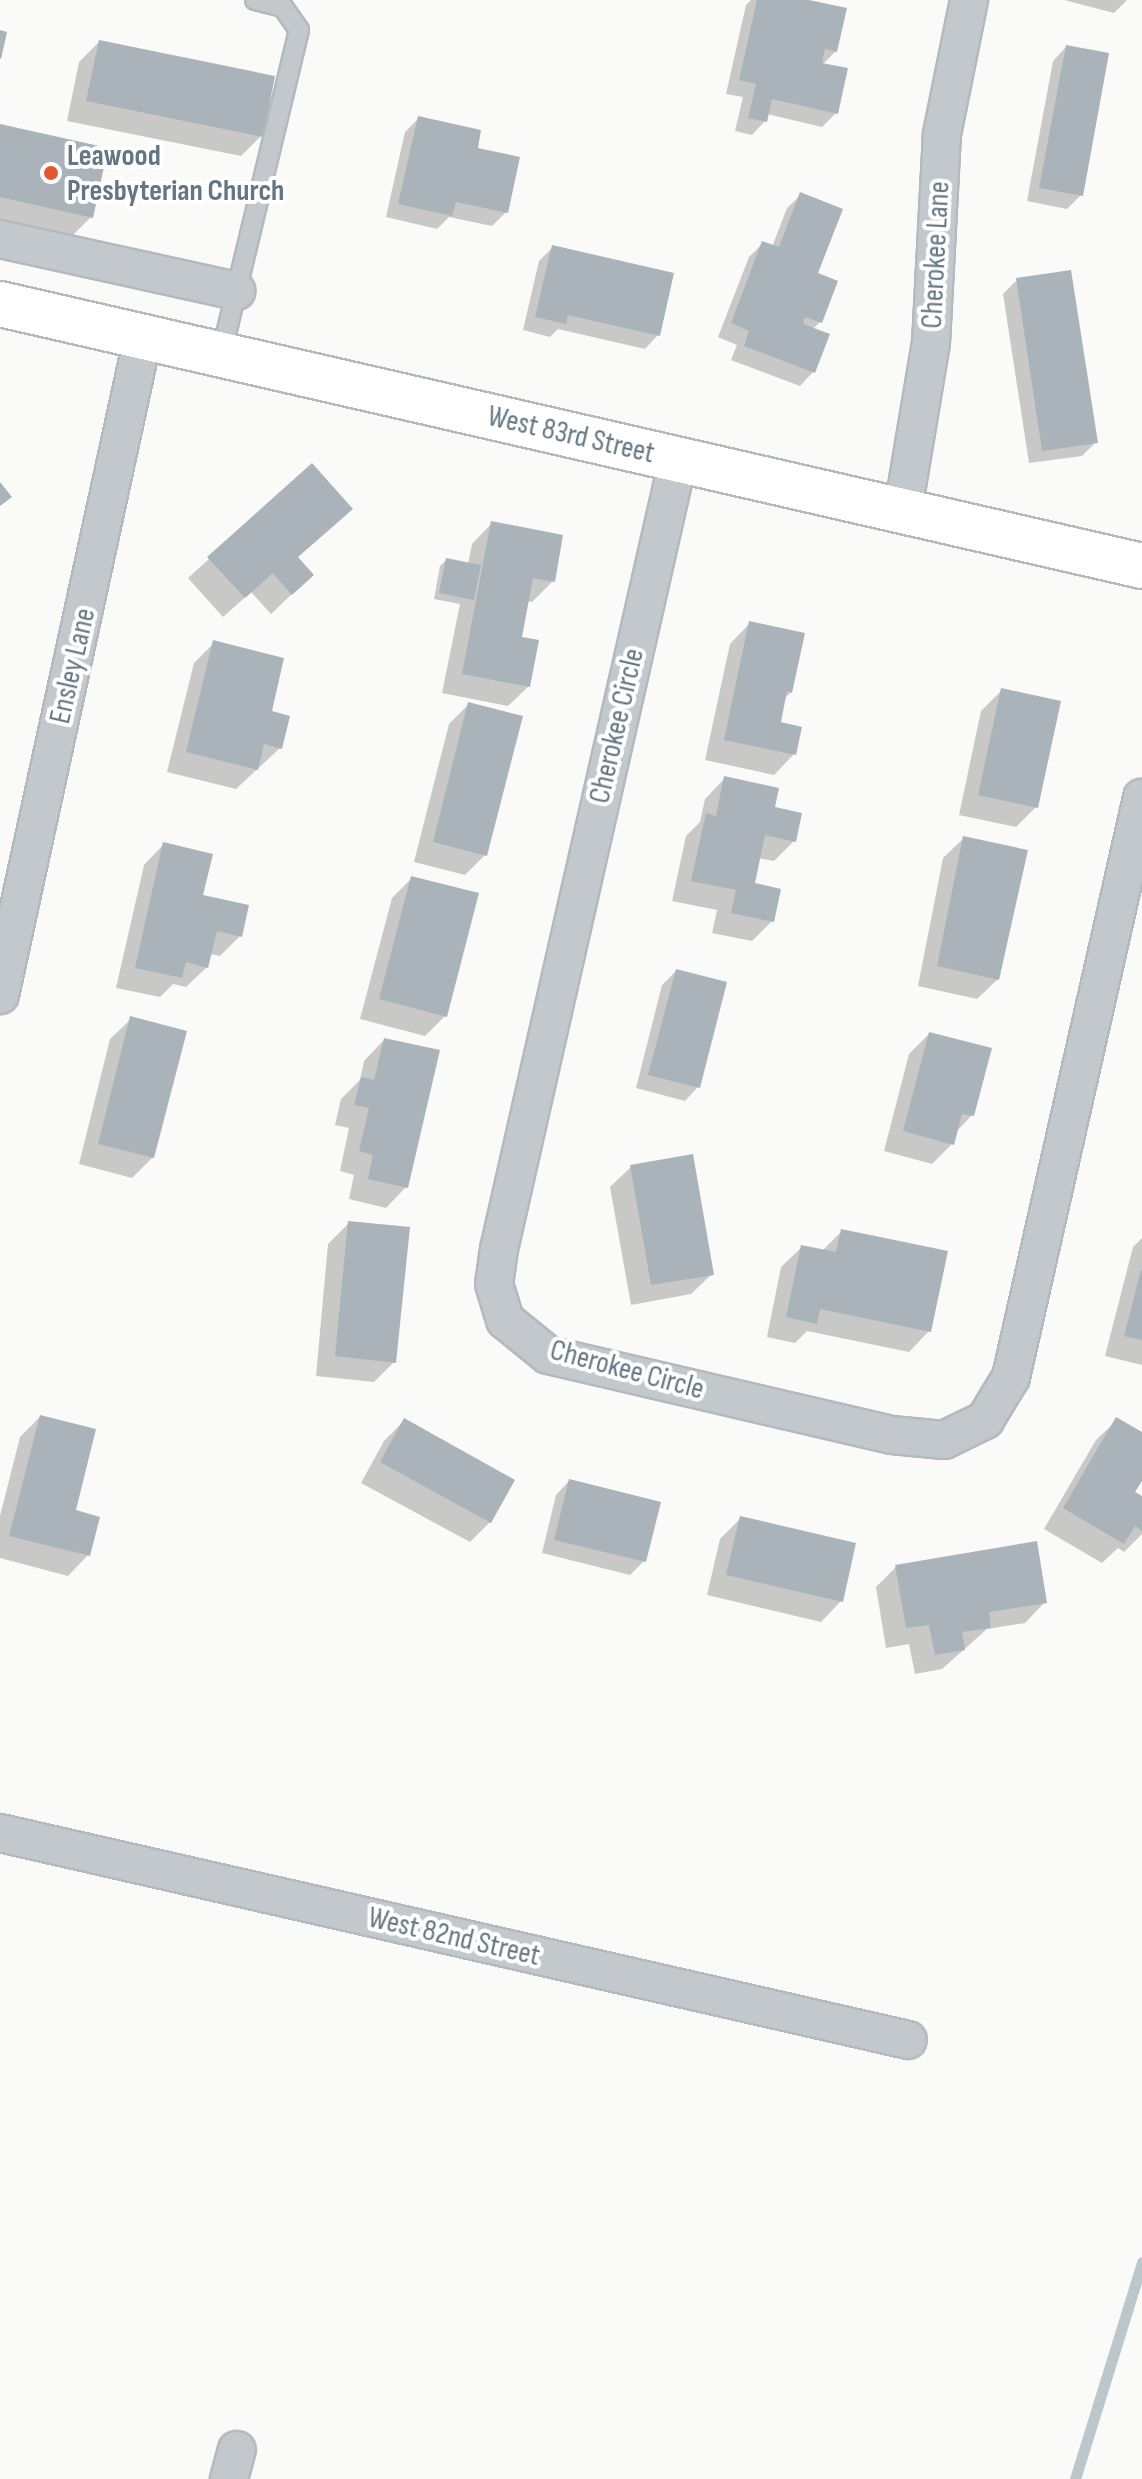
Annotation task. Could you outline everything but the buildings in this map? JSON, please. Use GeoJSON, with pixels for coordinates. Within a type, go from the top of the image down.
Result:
{"type":"FeatureCollection","features":[{"type":"Feature","properties":{"kind":"street","name":"Cherokee Lane"},"geometry":{"type":"LineString","coordinates":[[903,510],[931,343],[942,134],[969,0]]}},
{"type":"Feature","properties":{"kind":"street"},"geometry":{"type":"LineString","coordinates":[[0,239],[236,291]]}},
{"type":"Feature","properties":{"kind":"street","name":"West 83rd Street"},"geometry":{"type":"LineString","coordinates":[[0,304],[1142,566]]}},
{"type":"Feature","properties":{"kind":"street","name":"Ensley Lane"},"geometry":{"type":"LineString","coordinates":[[0,995],[143,337]]}},
{"type":"Feature","properties":{"kind":"street","name":"Cherokee Circle"},"geometry":{"type":"LineString","coordinates":[[678,460],[494,1284],[505,1320],[548,1355],[892,1435],[944,1440],[985,1420],[1011,1377],[1142,798]]}},
{"type":"Feature","properties":{"kind":"street","name":"West 82nd Street"},"geometry":{"type":"LineString","coordinates":[[0,1833],[908,2040]]}},
{"type":"Feature","properties":{"kind":"lane"},"geometry":{"type":"LineString","coordinates":[[221,355],[299,30],[283,7],[255,0]]}},
{"type":"Feature","properties":{"kind":"lane"},"geometry":{"type":"LineString","coordinates":[[291,19],[296,0]]}},
{"type":"Feature","properties":{"kind":"waterway"},"geometry":{"type":"LineString","coordinates":[[1075,2479],[1142,2262]]}},
{"type":"Feature","properties":{"kind":"place","name":"Leawood Presbyterian Church"},"geometry":{"type":"Point","coordinates":[51,173]}}]}
